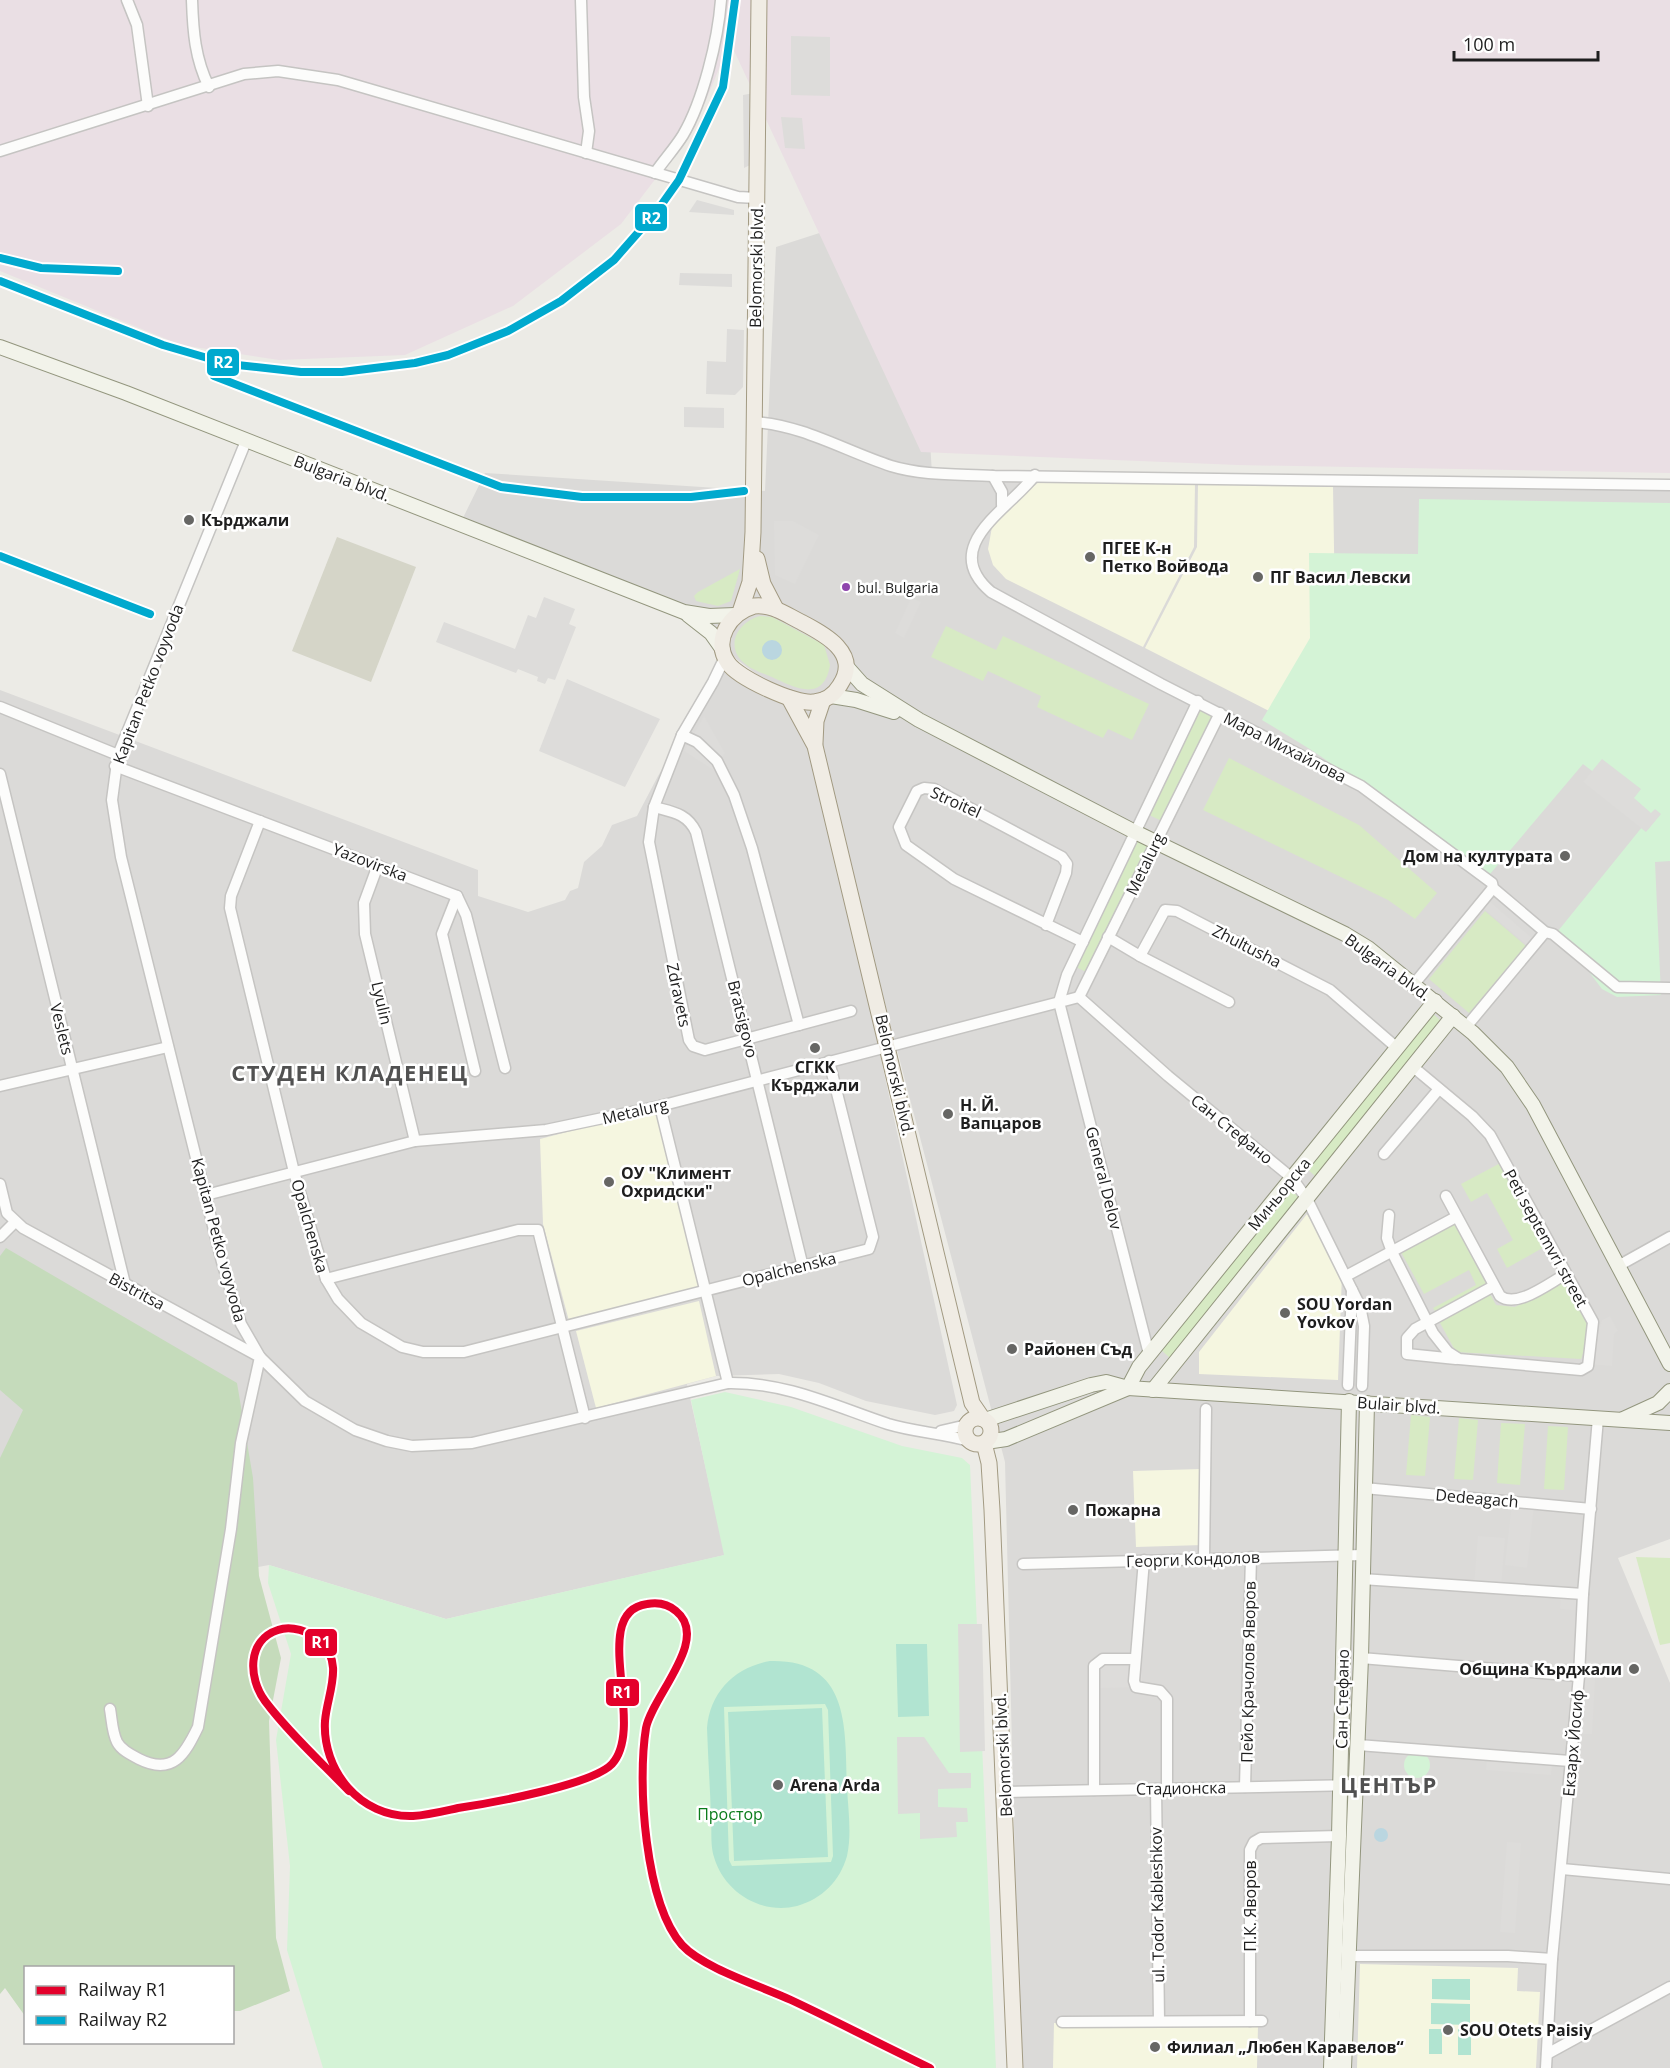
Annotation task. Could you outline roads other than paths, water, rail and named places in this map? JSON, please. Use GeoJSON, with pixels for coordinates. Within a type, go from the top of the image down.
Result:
{"type":"FeatureCollection","features":[{"type":"Feature","properties":{"kind":"main road","name":"Belomorski blvd."},"geometry":{"type":"LineString","coordinates":[[738,614],[748,588],[753,532],[759,0]]}},
{"type":"Feature","properties":{"kind":"main road","name":"Bulgaria blvd."},"geometry":{"type":"LineString","coordinates":[[0,347],[684,612],[709,616],[738,614]]}},
{"type":"Feature","properties":{"kind":"main road","name":"Belomorski blvd."},"geometry":{"type":"LineString","coordinates":[[753,532],[763,584],[776,609]]}},
{"type":"Feature","properties":{"kind":"main road"},"geometry":{"type":"LineString","coordinates":[[759,606],[776,609],[834,641],[844,656],[846,666],[841,684],[827,698],[807,703],[789,698],[736,670],[724,653],[724,631],[738,614],[759,606]]}},
{"type":"Feature","properties":{"kind":"main road","name":"Bulgaria blvd."},"geometry":{"type":"LineString","coordinates":[[684,612],[707,630],[724,653]]}},
{"type":"Feature","properties":{"kind":"main road","name":"Bulgaria blvd."},"geometry":{"type":"LineString","coordinates":[[846,666],[862,684],[918,720],[1135,832],[1345,934],[1368,948],[1466,1027],[1507,1067],[1533,1105],[1670,1364]]}},
{"type":"Feature","properties":{"kind":"main road","name":"Belomorski blvd."},"geometry":{"type":"LineString","coordinates":[[789,698],[815,746],[977,1430],[989,1463],[1005,1792],[1015,2068]]}},
{"type":"Feature","properties":{"kind":"main road","name":"Belomorski blvd."},"geometry":{"type":"LineString","coordinates":[[815,746],[816,721],[827,698]]}},
{"type":"Feature","properties":{"kind":"main road","name":"Bulgaria blvd."},"geometry":{"type":"LineString","coordinates":[[827,698],[868,703],[918,720]]}},
{"type":"Feature","properties":{"kind":"main road","name":"Миньорска"},"geometry":{"type":"LineString","coordinates":[[1128,1388],[1133,1375],[1149,1354],[1435,1001]]}},
{"type":"Feature","properties":{"kind":"main road","name":"Миньорска"},"geometry":{"type":"LineString","coordinates":[[1153,1390],[1453,1016]]}},
{"type":"Feature","properties":{"kind":"main road","name":"Bulair blvd."},"geometry":{"type":"LineString","coordinates":[[977,1430],[1097,1383],[1153,1390],[1670,1423]]}},
{"type":"Feature","properties":{"kind":"main road","name":"Bulair blvd."},"geometry":{"type":"LineString","coordinates":[[977,1430],[1006,1439],[1128,1388]]}},
{"type":"Feature","properties":{"kind":"main road"},"geometry":{"type":"LineString","coordinates":[[1622,1419],[1658,1403],[1670,1391]]}},
{"type":"Feature","properties":{"kind":"main road","name":"Сан Стефано"},"geometry":{"type":"LineString","coordinates":[[1344,2068],[1340,2022],[1339,1836],[1350,1401]]}},
{"type":"Feature","properties":{"kind":"main road","name":"Сан Стефано"},"geometry":{"type":"LineString","coordinates":[[1330,2068],[1350,1956],[1361,1658],[1367,1403]]}},
{"type":"Feature","properties":{"kind":"street"},"geometry":{"type":"LineString","coordinates":[[127,0],[137,25],[148,106]]}},
{"type":"Feature","properties":{"kind":"street"},"geometry":{"type":"LineString","coordinates":[[192,0],[194,42],[201,72],[208,87]]}},
{"type":"Feature","properties":{"kind":"street"},"geometry":{"type":"LineString","coordinates":[[580,0],[584,97],[589,131],[586,153]]}},
{"type":"Feature","properties":{"kind":"street"},"geometry":{"type":"LineString","coordinates":[[655,173],[684,133],[715,46],[721,0]]}},
{"type":"Feature","properties":{"kind":"street"},"geometry":{"type":"LineString","coordinates":[[0,151],[244,74],[278,71],[338,80],[738,197],[757,198]]}},
{"type":"Feature","properties":{"kind":"street"},"geometry":{"type":"LineString","coordinates":[[754,422],[787,426],[864,457],[912,472],[993,476],[1670,485]]}},
{"type":"Feature","properties":{"kind":"street","name":"Kapitan Petko voyvoda"},"geometry":{"type":"LineString","coordinates":[[246,441],[118,755],[112,800],[114,827],[206,1195],[241,1324],[260,1357],[305,1401],[327,1415],[355,1430],[412,1446],[472,1443],[728,1383],[758,1384],[794,1391],[888,1424],[931,1431],[977,1430]]}},
{"type":"Feature","properties":{"kind":"street","name":"Мара Михайлова"},"geometry":{"type":"LineString","coordinates":[[1035,475],[1022,492],[1002,505],[982,529],[974,545],[976,572],[984,586],[1006,601],[1361,786],[1492,883],[1492,888],[1545,932],[1554,934],[1617,987],[1670,988]]}},
{"type":"Feature","properties":{"kind":"street"},"geometry":{"type":"LineString","coordinates":[[993,476],[1002,492],[1002,505]]}},
{"type":"Feature","properties":{"kind":"street"},"geometry":{"type":"LineString","coordinates":[[652,812],[682,735],[713,682],[724,653]]}},
{"type":"Feature","properties":{"kind":"street"},"geometry":{"type":"LineString","coordinates":[[713,682],[736,670]]}},
{"type":"Feature","properties":{"kind":"street","name":"Metalurg"},"geometry":{"type":"LineString","coordinates":[[1059,1002],[1062,988],[1083,942],[1198,701]]}},
{"type":"Feature","properties":{"kind":"street"},"geometry":{"type":"LineString","coordinates":[[0,707],[118,755]]}},
{"type":"Feature","properties":{"kind":"street","name":"Metalurg"},"geometry":{"type":"LineString","coordinates":[[206,1195],[415,1141],[546,1130],[660,1106],[1079,997],[1220,713]]}},
{"type":"Feature","properties":{"kind":"street"},"geometry":{"type":"LineString","coordinates":[[682,735],[697,742],[717,761],[734,795],[752,848],[799,1025]]}},
{"type":"Feature","properties":{"kind":"street","name":"Yazovirska"},"geometry":{"type":"LineString","coordinates":[[115,766],[457,896]]}},
{"type":"Feature","properties":{"kind":"street","name":"Veslets"},"geometry":{"type":"LineString","coordinates":[[0,774],[125,1284]]}},
{"type":"Feature","properties":{"kind":"street","name":"Stroitel"},"geometry":{"type":"LineString","coordinates":[[1046,925],[1066,873],[1067,864],[1062,857],[934,789],[924,788],[917,791],[899,827],[906,845],[954,879],[1046,925],[1083,942]]}},
{"type":"Feature","properties":{"kind":"street","name":"Zdravets"},"geometry":{"type":"LineString","coordinates":[[652,812],[649,842],[689,1040],[700,1050],[851,1011]]}},
{"type":"Feature","properties":{"kind":"street","name":"Bratsigovo"},"geometry":{"type":"LineString","coordinates":[[652,812],[680,813],[687,818],[696,832],[803,1267]]}},
{"type":"Feature","properties":{"kind":"street","name":"Opalchenska"},"geometry":{"type":"LineString","coordinates":[[260,821],[231,896],[231,908],[294,1172],[326,1280],[338,1299],[361,1323],[402,1347],[423,1352],[464,1352],[865,1250],[872,1245],[873,1237],[829,1061]]}},
{"type":"Feature","properties":{"kind":"street","name":"Lyulin"},"geometry":{"type":"LineString","coordinates":[[378,865],[364,903],[366,934],[415,1141]]}},
{"type":"Feature","properties":{"kind":"street"},"geometry":{"type":"LineString","coordinates":[[1414,984],[1492,888]]}},
{"type":"Feature","properties":{"kind":"street"},"geometry":{"type":"LineString","coordinates":[[457,896],[466,915],[505,1068]]}},
{"type":"Feature","properties":{"kind":"street"},"geometry":{"type":"LineString","coordinates":[[457,896],[442,934],[476,1071]]}},
{"type":"Feature","properties":{"kind":"street","name":"Zhultusha"},"geometry":{"type":"LineString","coordinates":[[1140,956],[1165,910],[1178,911],[1322,986],[1396,1047]]}},
{"type":"Feature","properties":{"kind":"street"},"geometry":{"type":"LineString","coordinates":[[1466,1027],[1545,932]]}},
{"type":"Feature","properties":{"kind":"street"},"geometry":{"type":"LineString","coordinates":[[1108,937],[1229,1002]]}},
{"type":"Feature","properties":{"kind":"street","name":"Сан Стефано"},"geometry":{"type":"LineString","coordinates":[[1079,997],[1168,1076],[1292,1178],[1307,1198],[1352,1287],[1363,1316],[1362,1386]]}},
{"type":"Feature","properties":{"kind":"street","name":"General Delov"},"geometry":{"type":"LineString","coordinates":[[1059,1002],[1149,1354]]}},
{"type":"Feature","properties":{"kind":"street"},"geometry":{"type":"LineString","coordinates":[[0,1086],[168,1047]]}},
{"type":"Feature","properties":{"kind":"street","name":"Peti septemvri street"},"geometry":{"type":"LineString","coordinates":[[1412,1066],[1472,1116],[1490,1135],[1593,1322],[1590,1361],[1585,1368],[1459,1359]]}},
{"type":"Feature","properties":{"kind":"street"},"geometry":{"type":"LineString","coordinates":[[1384,1154],[1439,1089]]}},
{"type":"Feature","properties":{"kind":"street"},"geometry":{"type":"LineString","coordinates":[[660,1106],[728,1383]]}},
{"type":"Feature","properties":{"kind":"street"},"geometry":{"type":"LineString","coordinates":[[0,1184],[7,1213],[15,1222],[0,1237]]}},
{"type":"Feature","properties":{"kind":"street"},"geometry":{"type":"LineString","coordinates":[[1446,1196],[1500,1296],[1512,1301],[1566,1274]]}},
{"type":"Feature","properties":{"kind":"street"},"geometry":{"type":"LineString","coordinates":[[1389,1215],[1388,1238],[1392,1252],[1427,1323],[1443,1347],[1459,1359]]}},
{"type":"Feature","properties":{"kind":"street"},"geometry":{"type":"LineString","coordinates":[[1346,1276],[1456,1217]]}},
{"type":"Feature","properties":{"kind":"street","name":"Bistritsa"},"geometry":{"type":"LineString","coordinates":[[15,1222],[260,1357]]}},
{"type":"Feature","properties":{"kind":"street"},"geometry":{"type":"LineString","coordinates":[[326,1280],[518,1230],[538,1230],[585,1418]]}},
{"type":"Feature","properties":{"kind":"street"},"geometry":{"type":"LineString","coordinates":[[1618,1266],[1670,1237]]}},
{"type":"Feature","properties":{"kind":"street"},"geometry":{"type":"LineString","coordinates":[[1459,1359],[1407,1354],[1407,1338],[1415,1329],[1494,1286]]}},
{"type":"Feature","properties":{"kind":"street"},"geometry":{"type":"LineString","coordinates":[[1348,1385],[1352,1287]]}},
{"type":"Feature","properties":{"kind":"street"},"geometry":{"type":"LineString","coordinates":[[110,1709],[117,1744],[127,1753],[155,1764],[172,1763],[185,1753],[198,1726],[231,1529],[241,1443],[260,1357]]}},
{"type":"Feature","properties":{"kind":"street"},"geometry":{"type":"LineString","coordinates":[[1204,1559],[1206,1409]]}},
{"type":"Feature","properties":{"kind":"street","name":"Екзарх Йосиф"},"geometry":{"type":"LineString","coordinates":[[1546,2068],[1552,1959],[1579,1676],[1583,1594],[1598,1418]]}},
{"type":"Feature","properties":{"kind":"street","name":"Dedeagach"},"geometry":{"type":"LineString","coordinates":[[1364,1488],[1591,1509]]}},
{"type":"Feature","properties":{"kind":"street","name":"Георги Кондолов"},"geometry":{"type":"LineString","coordinates":[[1023,1564],[1362,1555]]}},
{"type":"Feature","properties":{"kind":"street","name":"Пейо Крачолов Яворов"},"geometry":{"type":"LineString","coordinates":[[1245,1787],[1251,1557]]}},
{"type":"Feature","properties":{"kind":"street"},"geometry":{"type":"LineString","coordinates":[[1094,1790],[1094,1666],[1103,1659],[1134,1659],[1144,1560]]}},
{"type":"Feature","properties":{"kind":"street"},"geometry":{"type":"LineString","coordinates":[[1362,1580],[1583,1594]]}},
{"type":"Feature","properties":{"kind":"street"},"geometry":{"type":"LineString","coordinates":[[1361,1658],[1579,1676]]}},
{"type":"Feature","properties":{"kind":"street","name":"ul. Todor Kableshkov"},"geometry":{"type":"LineString","coordinates":[[1134,1659],[1136,1687],[1160,1691],[1167,1699],[1162,1789],[1159,2021]]}},
{"type":"Feature","properties":{"kind":"street"},"geometry":{"type":"LineString","coordinates":[[1358,1745],[1570,1761]]}},
{"type":"Feature","properties":{"kind":"street","name":"Стадионска"},"geometry":{"type":"LineString","coordinates":[[1005,1792],[1357,1785]]}},
{"type":"Feature","properties":{"kind":"street","name":"П.К. Яворов"},"geometry":{"type":"LineString","coordinates":[[1250,2021],[1250,1850],[1254,1842],[1261,1838],[1339,1836]]}},
{"type":"Feature","properties":{"kind":"street"},"geometry":{"type":"LineString","coordinates":[[1562,1869],[1670,1879]]}},
{"type":"Feature","properties":{"kind":"street"},"geometry":{"type":"LineString","coordinates":[[1350,1956],[1552,1959]]}},
{"type":"Feature","properties":{"kind":"street"},"geometry":{"type":"LineString","coordinates":[[1547,2054],[1670,1988]]}},
{"type":"Feature","properties":{"kind":"street"},"geometry":{"type":"LineString","coordinates":[[1062,2022],[1262,2021]]}},
{"type":"Feature","properties":{"kind":"water"},"geometry":{"type":"Polygon","coordinates":[[[772,640],[779,643],[782,650],[779,657],[772,660],[765,657],[762,650],[765,643],[772,640]]]}},
{"type":"Feature","properties":{"kind":"water"},"geometry":{"type":"Polygon","coordinates":[[[1381,1828],[1386,1830],[1388,1835],[1386,1840],[1381,1842],[1376,1840],[1374,1835],[1376,1830],[1381,1828]]]}},
{"type":"Feature","properties":{"kind":"rail line","name":"R2"},"geometry":{"type":"LineString","coordinates":[[0,281],[163,345],[228,364],[301,372],[342,372],[415,363],[448,355],[508,331],[561,301],[614,260],[657,211],[679,180],[723,87],[735,0]]}},
{"type":"Feature","properties":{"kind":"rail line","name":"R2"},"geometry":{"type":"LineString","coordinates":[[0,258],[41,268],[118,271]]}},
{"type":"Feature","properties":{"kind":"rail line","name":"R2"},"geometry":{"type":"LineString","coordinates":[[214,376],[501,487],[582,497],[691,497],[744,491]]}},
{"type":"Feature","properties":{"kind":"rail line","name":"R2"},"geometry":{"type":"LineString","coordinates":[[0,556],[150,614]]}},
{"type":"Feature","properties":{"kind":"rail line","name":"R1"},"geometry":{"type":"LineString","coordinates":[[349,1791],[284,1724],[259,1692],[253,1671],[253,1661],[260,1642],[268,1635],[288,1628],[305,1632],[320,1641],[332,1659],[333,1679],[325,1721],[330,1757],[338,1773],[348,1788],[361,1800],[376,1809],[394,1815],[413,1816],[493,1802],[563,1786],[601,1772],[612,1764],[621,1747],[624,1724],[619,1648],[622,1627],[630,1612],[647,1604],[666,1605],[676,1611],[685,1623],[687,1637],[676,1668],[650,1715],[643,1751],[643,1779],[644,1810],[652,1872],[669,1926],[682,1945],[691,1953],[718,1969],[791,2000],[930,2068]]}},
{"type":"Feature","properties":{"kind":"place","name":"Кърджали"},"geometry":{"type":"Point","coordinates":[189,520]}},
{"type":"Feature","properties":{"kind":"place","name":"ПГЕЕ К-н Петко Войвода"},"geometry":{"type":"Point","coordinates":[1090,557]}},
{"type":"Feature","properties":{"kind":"place","name":"ПГ Васил Левски"},"geometry":{"type":"Point","coordinates":[1258,577]}},
{"type":"Feature","properties":{"kind":"place","name":"bul. Bulgaria"},"geometry":{"type":"Point","coordinates":[846,587]}},
{"type":"Feature","properties":{"kind":"place","name":"Дом на културата"},"geometry":{"type":"Point","coordinates":[1565,856]}},
{"type":"Feature","properties":{"kind":"place","name":"СГКК Кърджали"},"geometry":{"type":"Point","coordinates":[815,1048]}},
{"type":"Feature","properties":{"kind":"place","name":"Н. Й. Вапцаров"},"geometry":{"type":"Point","coordinates":[948,1114]}},
{"type":"Feature","properties":{"kind":"place","name":"ОУ \"Климент Охридски\""},"geometry":{"type":"Point","coordinates":[609,1182]}},
{"type":"Feature","properties":{"kind":"place","name":"SOU Yordan Yovkov"},"geometry":{"type":"Point","coordinates":[1285,1313]}},
{"type":"Feature","properties":{"kind":"place","name":"Районен Съд"},"geometry":{"type":"Point","coordinates":[1012,1349]}},
{"type":"Feature","properties":{"kind":"place","name":"Пожарна"},"geometry":{"type":"Point","coordinates":[1073,1510]}},
{"type":"Feature","properties":{"kind":"place","name":"Община Кърджали"},"geometry":{"type":"Point","coordinates":[1634,1669]}},
{"type":"Feature","properties":{"kind":"place","name":"Arena Arda"},"geometry":{"type":"Point","coordinates":[778,1785]}},
{"type":"Feature","properties":{"kind":"place","name":"SOU Otets Paisiy"},"geometry":{"type":"Point","coordinates":[1448,2030]}},
{"type":"Feature","properties":{"kind":"place","name":"Филиал „Любен Каравелов“"},"geometry":{"type":"Point","coordinates":[1155,2047]}},
{"type":"Feature","properties":{"kind":"district","name":"СТУДЕН КЛАДЕНЕЦ"},"geometry":{"type":"Point","coordinates":[350,1072]}},
{"type":"Feature","properties":{"kind":"district","name":"ЦЕНТЪР"},"geometry":{"type":"Point","coordinates":[1389,1784]}},
{"type":"Feature","properties":{"kind":"park label","name":"Простор"},"geometry":{"type":"Point","coordinates":[730,1814]}}]}
